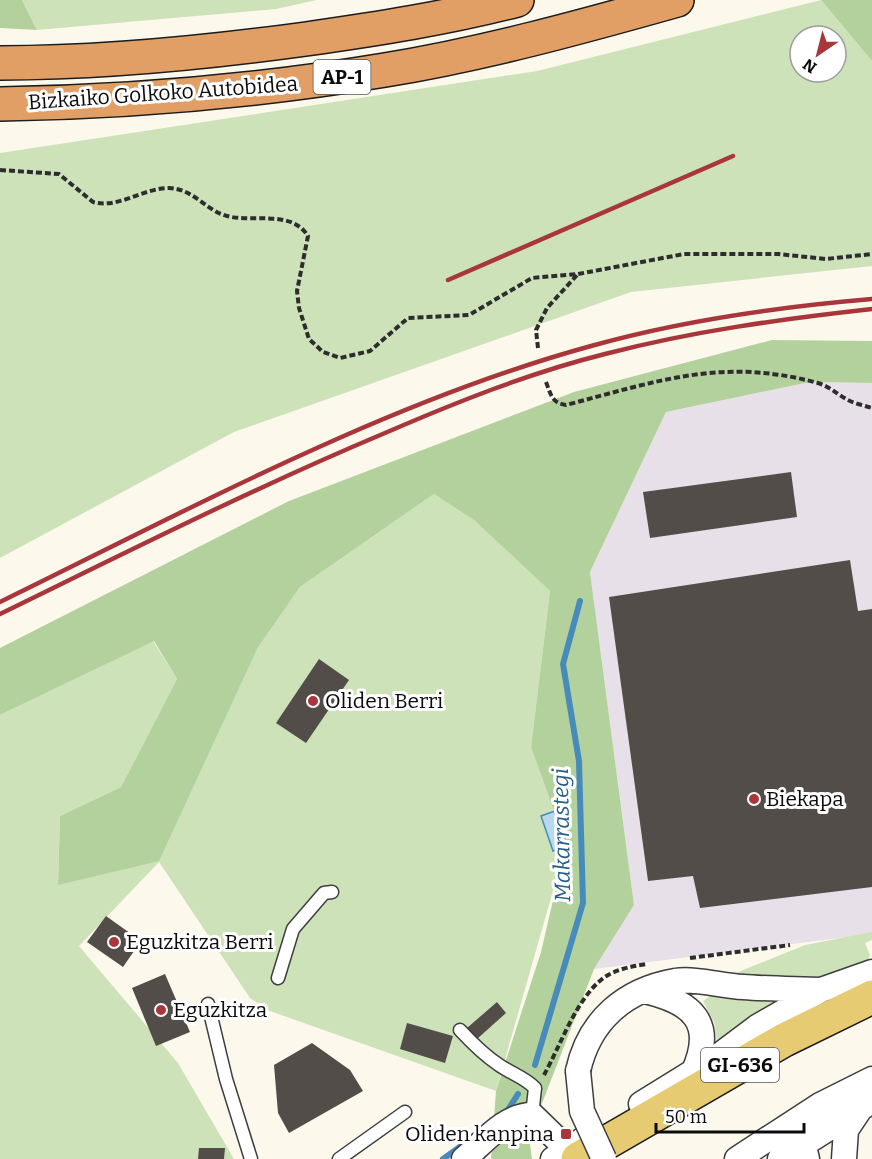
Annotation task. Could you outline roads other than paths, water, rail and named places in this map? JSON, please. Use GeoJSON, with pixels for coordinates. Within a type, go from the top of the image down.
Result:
{"type":"FeatureCollection","features":[{"type":"Feature","properties":{"kind":"highway","name":"Bizkaiko Golkoko Autobidea"},"geometry":{"type":"LineString","coordinates":[[0,63],[54,63],[246,47],[368,30],[517,0]]}},
{"type":"Feature","properties":{"kind":"highway","name":"Bizkaiko Golkoko Autobidea"},"geometry":{"type":"LineString","coordinates":[[0,104],[179,96],[262,88],[375,72],[581,27],[677,0]]}},
{"type":"Feature","properties":{"kind":"main road","name":"GI-636"},"geometry":{"type":"LineString","coordinates":[[566,1156],[784,1040],[872,998]]}},
{"type":"Feature","properties":{"kind":"street"},"geometry":{"type":"LineString","coordinates":[[464,1159],[511,1119],[532,1115],[566,1156],[693,1073],[758,1027],[821,990],[872,972]]}},
{"type":"Feature","properties":{"kind":"street"},"geometry":{"type":"LineString","coordinates":[[604,1159],[582,1111],[578,1071],[591,1033],[604,1016],[620,1002],[676,981],[821,990]]}},
{"type":"Feature","properties":{"kind":"street"},"geometry":{"type":"LineString","coordinates":[[645,991],[671,997],[684,1004],[700,1024],[702,1049],[693,1073]]}},
{"type":"Feature","properties":{"kind":"street"},"geometry":{"type":"LineString","coordinates":[[774,1149],[820,1105],[872,1079]]}},
{"type":"Feature","properties":{"kind":"street"},"geometry":{"type":"LineString","coordinates":[[805,1152],[801,1134],[808,1126],[872,1087]]}},
{"type":"Feature","properties":{"kind":"street"},"geometry":{"type":"LineString","coordinates":[[805,1152],[866,1105]]}},
{"type":"Feature","properties":{"kind":"street"},"geometry":{"type":"LineString","coordinates":[[844,1159],[846,1130],[866,1105]]}},
{"type":"Feature","properties":{"kind":"street"},"geometry":{"type":"LineString","coordinates":[[737,1159],[774,1149],[805,1152],[816,1146],[824,1159]]}},
{"type":"Feature","properties":{"kind":"lane"},"geometry":{"type":"LineString","coordinates":[[278,978],[293,929],[324,893],[332,892]]}},
{"type":"Feature","properties":{"kind":"lane"},"geometry":{"type":"LineString","coordinates":[[208,1004],[226,1079],[250,1159]]}},
{"type":"Feature","properties":{"kind":"lane"},"geometry":{"type":"LineString","coordinates":[[460,1030],[481,1052],[501,1067],[525,1078],[535,1088],[532,1115]]}},
{"type":"Feature","properties":{"kind":"lane"},"geometry":{"type":"LineString","coordinates":[[339,1159],[405,1112]]}},
{"type":"Feature","properties":{"kind":"water"},"geometry":{"type":"Polygon","coordinates":[[[555,811],[568,846],[553,851],[541,816],[555,811]]]}},
{"type":"Feature","properties":{"kind":"waterway","name":"Makarrastegi"},"geometry":{"type":"LineString","coordinates":[[535,1065],[583,903],[579,761],[563,664],[580,601]]}},
{"type":"Feature","properties":{"kind":"waterway","name":"Makarrastegi"},"geometry":{"type":"LineString","coordinates":[[506,1113],[518,1094]]}},
{"type":"Feature","properties":{"kind":"waterway"},"geometry":{"type":"LineString","coordinates":[[443,1159],[464,1144]]}},
{"type":"Feature","properties":{"kind":"railway"},"geometry":{"type":"LineString","coordinates":[[448,280],[733,156]]}},
{"type":"Feature","properties":{"kind":"railway"},"geometry":{"type":"LineString","coordinates":[[0,602],[290,460],[364,427],[515,369],[591,346],[695,322],[801,306],[872,299]]}},
{"type":"Feature","properties":{"kind":"railway"},"geometry":{"type":"LineString","coordinates":[[0,614],[287,476],[439,410],[521,379],[638,346],[704,332],[872,309]]}},
{"type":"Feature","properties":{"kind":"place","name":"Oliden Berri"},"geometry":{"type":"Point","coordinates":[313,701]}},
{"type":"Feature","properties":{"kind":"place","name":"Biekapa"},"geometry":{"type":"Point","coordinates":[754,799]}},
{"type":"Feature","properties":{"kind":"place","name":"Eguzkitza Berri"},"geometry":{"type":"Point","coordinates":[114,942]}},
{"type":"Feature","properties":{"kind":"place","name":"Eguzkitza"},"geometry":{"type":"Point","coordinates":[161,1010]}},
{"type":"Feature","properties":{"kind":"place","name":"Oliden kanpina"},"geometry":{"type":"Point","coordinates":[566,1134]}}]}
